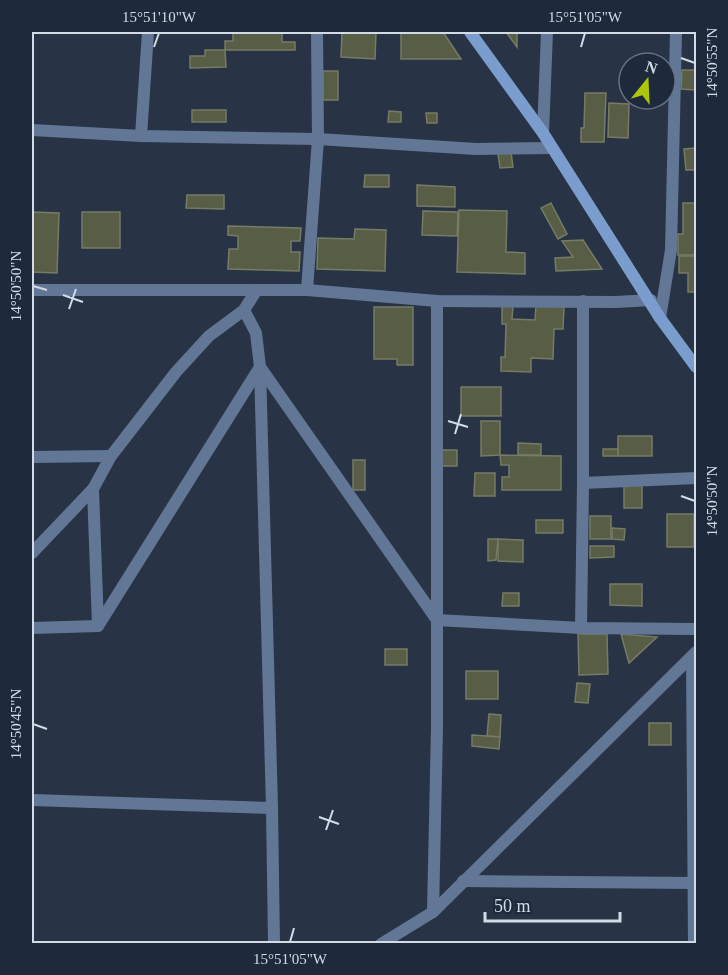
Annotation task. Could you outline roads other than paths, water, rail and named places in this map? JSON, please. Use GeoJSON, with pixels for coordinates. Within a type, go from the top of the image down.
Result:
{"type":"FeatureCollection","features":[{"type":"Feature","properties":{"kind":"main road"},"geometry":{"type":"LineString","coordinates":[[470,32],[543,133],[651,300],[660,318],[696,367]]}},
{"type":"Feature","properties":{"kind":"street"},"geometry":{"type":"LineString","coordinates":[[141,136],[148,32]]}},
{"type":"Feature","properties":{"kind":"street"},"geometry":{"type":"LineString","coordinates":[[307,290],[318,140],[317,32]]}},
{"type":"Feature","properties":{"kind":"street"},"geometry":{"type":"LineString","coordinates":[[543,133],[547,32]]}},
{"type":"Feature","properties":{"kind":"street"},"geometry":{"type":"LineString","coordinates":[[660,318],[671,250],[676,32]]}},
{"type":"Feature","properties":{"kind":"street"},"geometry":{"type":"LineString","coordinates":[[32,130],[141,136],[318,140],[476,149],[551,148]]}},
{"type":"Feature","properties":{"kind":"street"},"geometry":{"type":"LineString","coordinates":[[32,290],[307,290],[437,301],[651,300]]}},
{"type":"Feature","properties":{"kind":"street"},"geometry":{"type":"LineString","coordinates":[[32,553],[93,489],[111,456],[176,372],[209,336],[244,310],[256,291]]}},
{"type":"Feature","properties":{"kind":"street"},"geometry":{"type":"LineString","coordinates":[[433,912],[437,620],[437,301]]}},
{"type":"Feature","properties":{"kind":"street"},"geometry":{"type":"LineString","coordinates":[[581,628],[583,301]]}},
{"type":"Feature","properties":{"kind":"street"},"geometry":{"type":"LineString","coordinates":[[244,310],[256,333],[260,367],[274,944]]}},
{"type":"Feature","properties":{"kind":"street"},"geometry":{"type":"LineString","coordinates":[[260,367],[437,620]]}},
{"type":"Feature","properties":{"kind":"street"},"geometry":{"type":"LineString","coordinates":[[98,626],[260,367]]}},
{"type":"Feature","properties":{"kind":"street"},"geometry":{"type":"LineString","coordinates":[[32,457],[111,456]]}},
{"type":"Feature","properties":{"kind":"street"},"geometry":{"type":"LineString","coordinates":[[583,483],[696,478]]}},
{"type":"Feature","properties":{"kind":"street"},"geometry":{"type":"LineString","coordinates":[[93,489],[98,626]]}},
{"type":"Feature","properties":{"kind":"street"},"geometry":{"type":"LineString","coordinates":[[437,620],[581,628],[696,629]]}},
{"type":"Feature","properties":{"kind":"street"},"geometry":{"type":"LineString","coordinates":[[32,628],[98,626]]}},
{"type":"Feature","properties":{"kind":"street"},"geometry":{"type":"LineString","coordinates":[[381,944],[433,912],[694,655]]}},
{"type":"Feature","properties":{"kind":"street"},"geometry":{"type":"LineString","coordinates":[[694,655],[694,944]]}},
{"type":"Feature","properties":{"kind":"street"},"geometry":{"type":"LineString","coordinates":[[32,800],[272,808]]}},
{"type":"Feature","properties":{"kind":"street"},"geometry":{"type":"LineString","coordinates":[[463,881],[695,883]]}}]}
